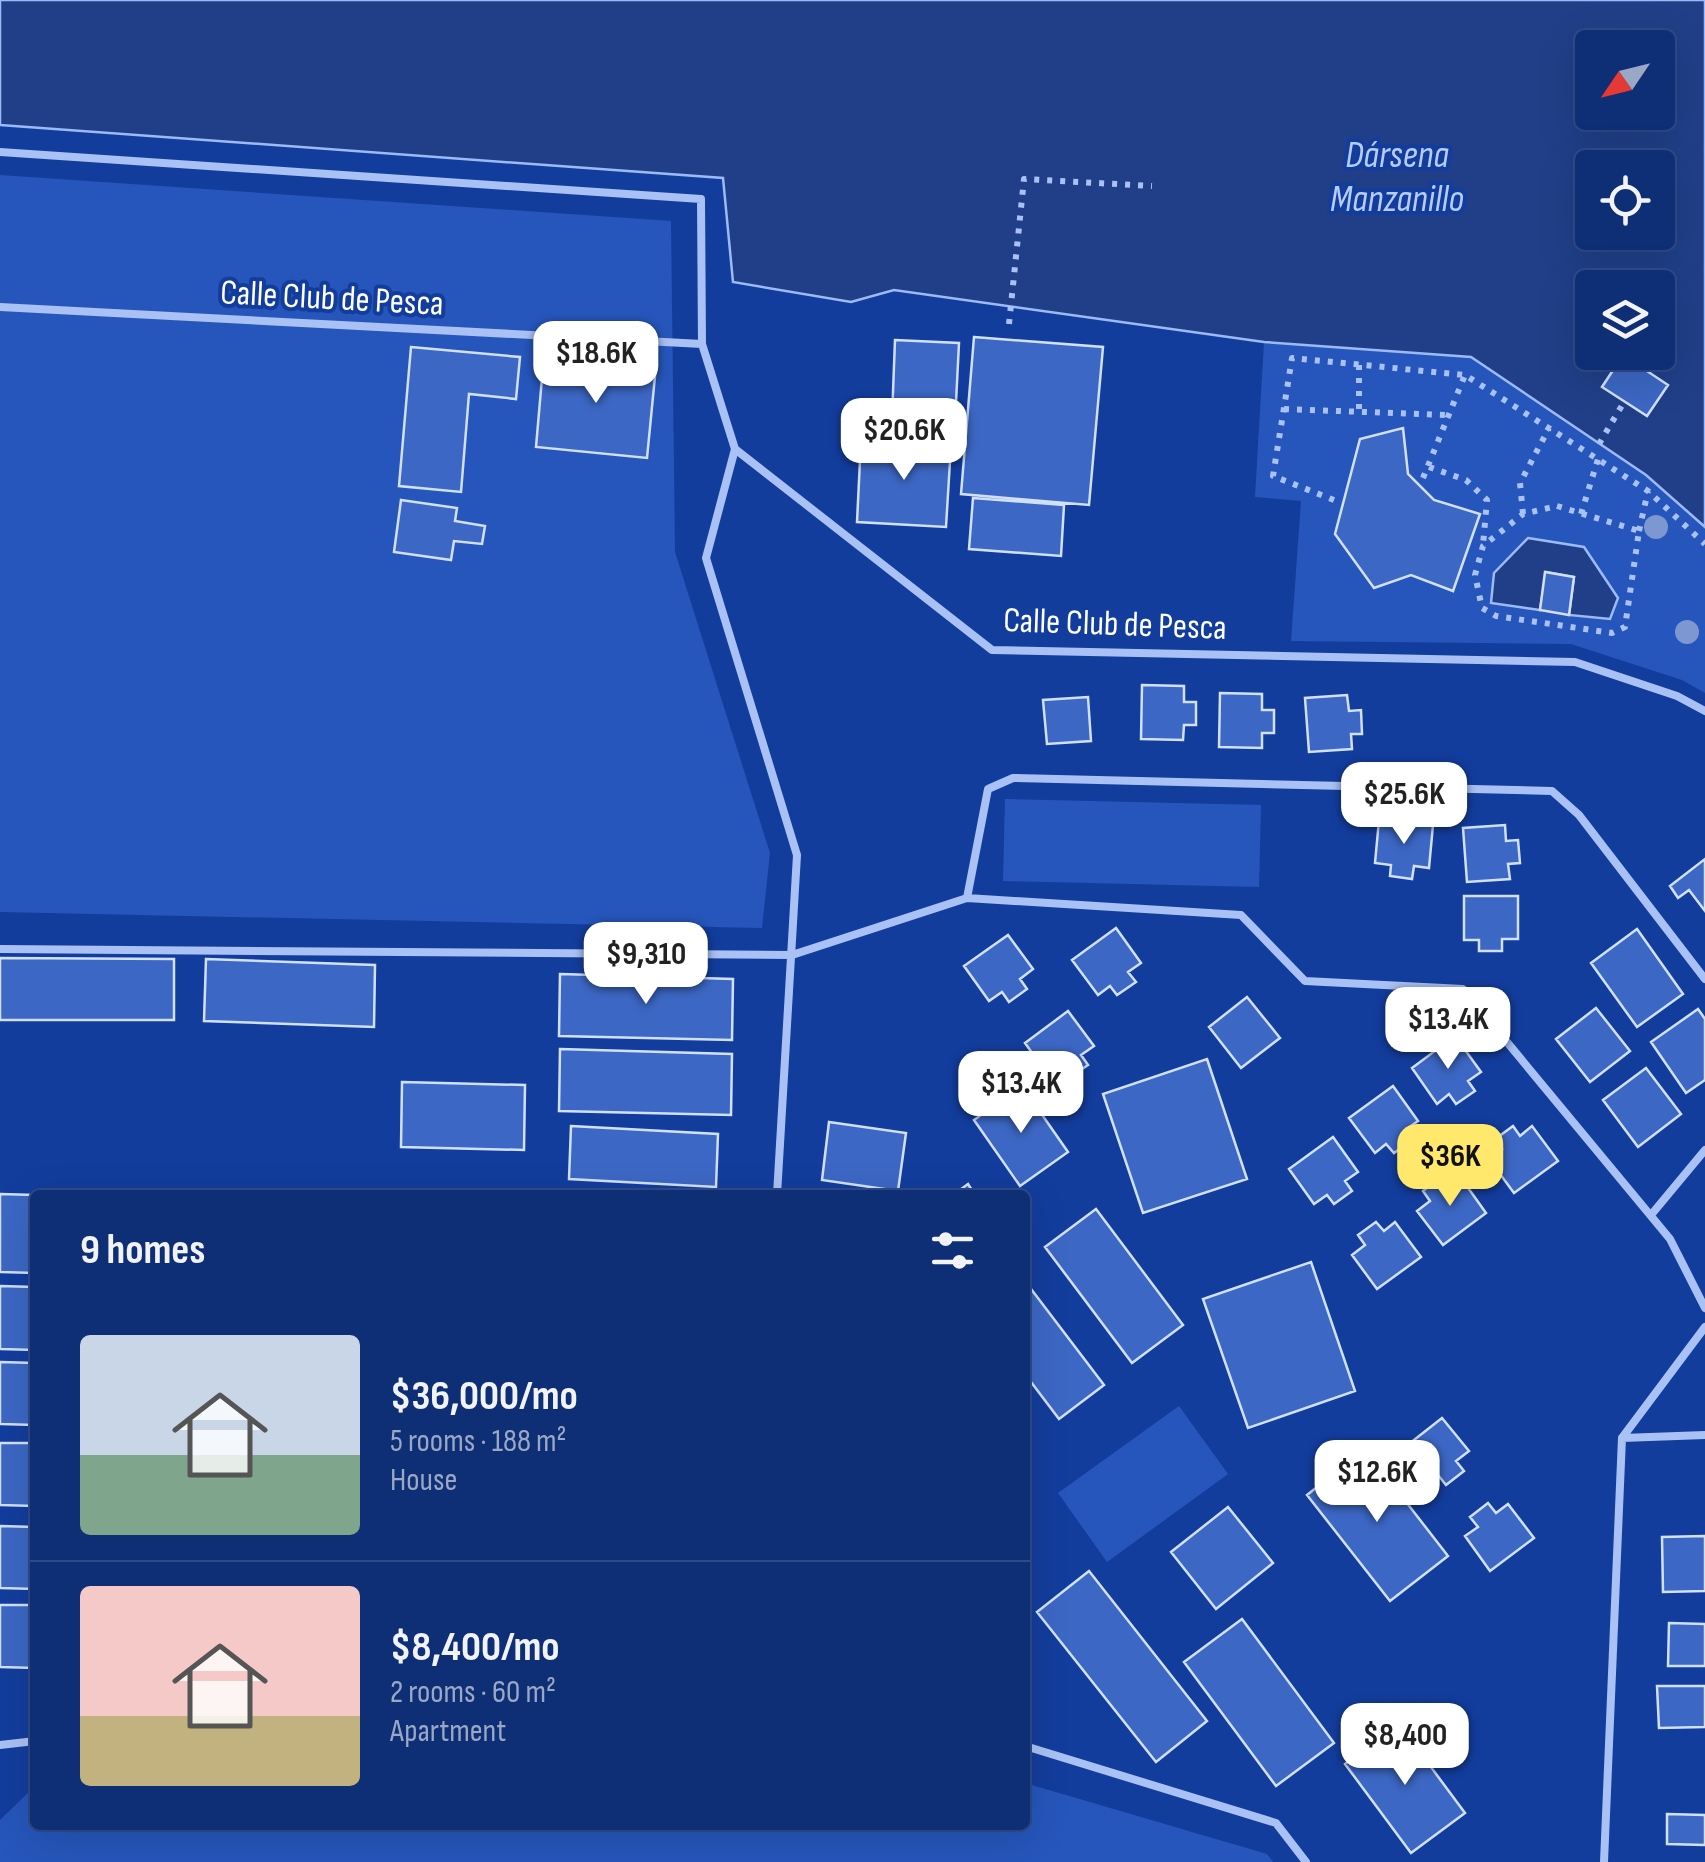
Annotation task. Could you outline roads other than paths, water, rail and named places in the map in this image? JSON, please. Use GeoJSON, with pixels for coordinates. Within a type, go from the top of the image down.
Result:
{"type":"FeatureCollection","features":[{"type":"Feature","properties":{"kind":"lane"},"geometry":{"type":"LineString","coordinates":[[0,152],[702,199],[702,344],[735,449],[706,558],[797,855],[777,1190]]}},
{"type":"Feature","properties":{"kind":"lane","name":"Calle Club de Pesca"},"geometry":{"type":"LineString","coordinates":[[0,307],[702,344]]}},
{"type":"Feature","properties":{"kind":"lane","name":"Calle Club de Pesca"},"geometry":{"type":"LineString","coordinates":[[735,449],[992,650],[1574,662],[1677,696],[1705,711]]}},
{"type":"Feature","properties":{"kind":"lane"},"geometry":{"type":"LineString","coordinates":[[967,898],[988,789],[1013,778],[1552,791],[1579,815],[1705,979]]}},
{"type":"Feature","properties":{"kind":"lane"},"geometry":{"type":"LineString","coordinates":[[0,949],[792,955],[967,898],[1242,915],[1305,981],[1462,989],[1670,1239],[1705,1308]]}},
{"type":"Feature","properties":{"kind":"lane"},"geometry":{"type":"LineString","coordinates":[[1651,1215],[1705,1150]]}},
{"type":"Feature","properties":{"kind":"lane"},"geometry":{"type":"LineString","coordinates":[[1604,1862],[1622,1438],[1705,1327]]}},
{"type":"Feature","properties":{"kind":"lane"},"geometry":{"type":"LineString","coordinates":[[1622,1438],[1705,1435]]}},
{"type":"Feature","properties":{"kind":"lane"},"geometry":{"type":"LineString","coordinates":[[0,1745],[30,1742]]}},
{"type":"Feature","properties":{"kind":"lane"},"geometry":{"type":"LineString","coordinates":[[1030,1748],[1276,1823],[1306,1862]]}},
{"type":"Feature","properties":{"kind":"water","name":"Dársena Manzanillo"},"geometry":{"type":"Polygon","coordinates":[[[0,0],[1705,0],[1705,527],[1646,475],[1471,357],[1264,342],[894,290],[851,302],[733,282],[723,178],[0,125],[0,0]]]}},
{"type":"Feature","properties":{"kind":"water"},"geometry":{"type":"Polygon","coordinates":[[[1528,538],[1584,547],[1618,598],[1610,619],[1569,615],[1574,577],[1546,572],[1540,610],[1491,603],[1494,573],[1528,538]]]}}]}
